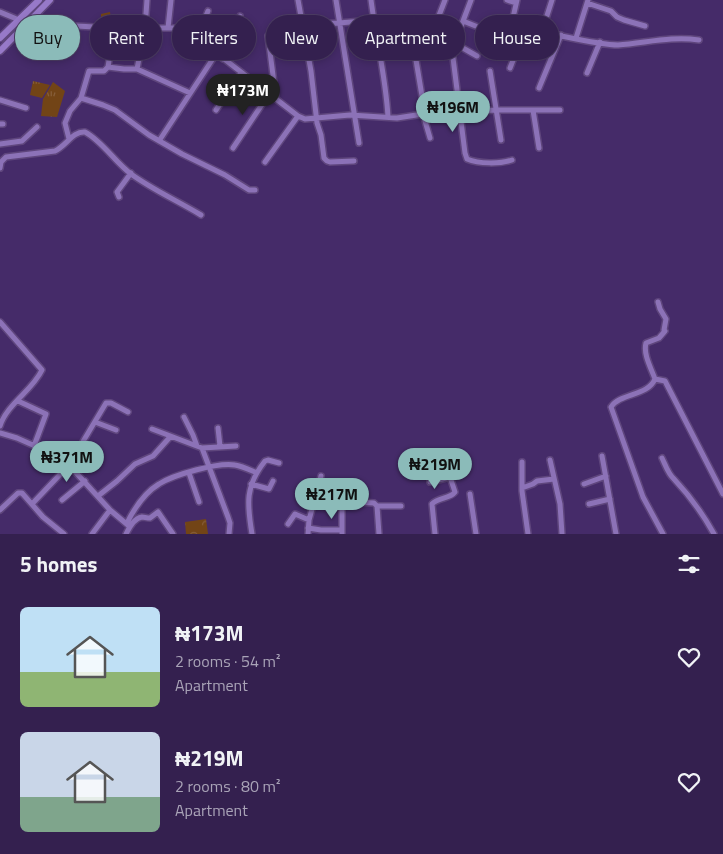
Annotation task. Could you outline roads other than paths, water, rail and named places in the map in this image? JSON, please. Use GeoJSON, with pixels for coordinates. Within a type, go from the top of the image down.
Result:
{"type":"FeatureCollection","features":[{"type":"Feature","properties":{"kind":"main road"},"geometry":{"type":"LineString","coordinates":[[24,15],[39,0]]}},
{"type":"Feature","properties":{"kind":"main road"},"geometry":{"type":"LineString","coordinates":[[35,15],[50,0]]}},
{"type":"Feature","properties":{"kind":"main road"},"geometry":{"type":"LineString","coordinates":[[0,38],[15,24]]}},
{"type":"Feature","properties":{"kind":"main road"},"geometry":{"type":"LineString","coordinates":[[0,51],[15,35]]}},
{"type":"Feature","properties":{"kind":"street"},"geometry":{"type":"LineString","coordinates":[[146,15],[147,0]]}},
{"type":"Feature","properties":{"kind":"street"},"geometry":{"type":"LineString","coordinates":[[168,28],[172,0]]}},
{"type":"Feature","properties":{"kind":"street"},"geometry":{"type":"LineString","coordinates":[[298,0],[301,15]]}},
{"type":"Feature","properties":{"kind":"street"},"geometry":{"type":"LineString","coordinates":[[336,0],[359,143]]}},
{"type":"Feature","properties":{"kind":"street"},"geometry":{"type":"LineString","coordinates":[[371,0],[373,15]]}},
{"type":"Feature","properties":{"kind":"street"},"geometry":{"type":"LineString","coordinates":[[439,15],[445,0]]}},
{"type":"Feature","properties":{"kind":"street"},"geometry":{"type":"LineString","coordinates":[[465,16],[471,0]]}},
{"type":"Feature","properties":{"kind":"street"},"geometry":{"type":"LineString","coordinates":[[507,0],[516,2],[513,15]]}},
{"type":"Feature","properties":{"kind":"street"},"geometry":{"type":"LineString","coordinates":[[547,15],[552,0]]}},
{"type":"Feature","properties":{"kind":"street"},"geometry":{"type":"LineString","coordinates":[[576,38],[587,2],[611,11],[617,17],[624,20],[645,26]]}},
{"type":"Feature","properties":{"kind":"street"},"geometry":{"type":"LineString","coordinates":[[206,15],[208,11]]}},
{"type":"Feature","properties":{"kind":"street"},"geometry":{"type":"LineString","coordinates":[[0,12],[15,18]]}},
{"type":"Feature","properties":{"kind":"street"},"geometry":{"type":"LineString","coordinates":[[339,24],[347,24]]}},
{"type":"Feature","properties":{"kind":"street"},"geometry":{"type":"LineString","coordinates":[[162,28],[172,28]]}},
{"type":"Feature","properties":{"kind":"street"},"geometry":{"type":"LineString","coordinates":[[539,88],[561,35],[615,45],[672,38],[699,40]]}},
{"type":"Feature","properties":{"kind":"street"},"geometry":{"type":"LineString","coordinates":[[587,73],[600,42]]}},
{"type":"Feature","properties":{"kind":"street"},"geometry":{"type":"LineString","coordinates":[[69,139],[65,123],[70,111],[81,98],[89,71],[104,71],[108,67],[109,60]]}},
{"type":"Feature","properties":{"kind":"street"},"geometry":{"type":"LineString","coordinates":[[137,69],[139,60]]}},
{"type":"Feature","properties":{"kind":"street"},"geometry":{"type":"LineString","coordinates":[[159,141],[212,60]]}},
{"type":"Feature","properties":{"kind":"street"},"geometry":{"type":"LineString","coordinates":[[224,60],[298,116],[306,119],[354,115],[388,117],[496,110],[560,110]]}},
{"type":"Feature","properties":{"kind":"street"},"geometry":{"type":"LineString","coordinates":[[271,60],[276,99]]}},
{"type":"Feature","properties":{"kind":"street"},"geometry":{"type":"LineString","coordinates":[[309,60],[316,118],[322,135],[324,158],[327,161],[354,161]]}},
{"type":"Feature","properties":{"kind":"street"},"geometry":{"type":"LineString","coordinates":[[380,60],[388,117]]}},
{"type":"Feature","properties":{"kind":"street"},"geometry":{"type":"LineString","coordinates":[[416,60],[424,114],[430,138]]}},
{"type":"Feature","properties":{"kind":"street"},"geometry":{"type":"LineString","coordinates":[[453,60],[459,113],[467,159],[473,162],[505,162],[512,160]]}},
{"type":"Feature","properties":{"kind":"street"},"geometry":{"type":"LineString","coordinates":[[510,68],[513,60]]}},
{"type":"Feature","properties":{"kind":"street"},"geometry":{"type":"LineString","coordinates":[[108,67],[137,69],[190,93]]}},
{"type":"Feature","properties":{"kind":"street"},"geometry":{"type":"LineString","coordinates":[[490,71],[501,140]]}},
{"type":"Feature","properties":{"kind":"street"},"geometry":{"type":"LineString","coordinates":[[216,110],[241,73]]}},
{"type":"Feature","properties":{"kind":"street"},"geometry":{"type":"LineString","coordinates":[[233,148],[269,94]]}},
{"type":"Feature","properties":{"kind":"street"},"geometry":{"type":"LineString","coordinates":[[81,98],[115,110],[159,141],[225,175],[249,190],[255,190]]}},
{"type":"Feature","properties":{"kind":"street"},"geometry":{"type":"LineString","coordinates":[[0,100],[26,108]]}},
{"type":"Feature","properties":{"kind":"street"},"geometry":{"type":"LineString","coordinates":[[533,110],[539,148]]}},
{"type":"Feature","properties":{"kind":"street"},"geometry":{"type":"LineString","coordinates":[[265,162],[298,116]]}},
{"type":"Feature","properties":{"kind":"street"},"geometry":{"type":"LineString","coordinates":[[0,144],[22,141],[37,127]]}},
{"type":"Feature","properties":{"kind":"street"},"geometry":{"type":"LineString","coordinates":[[0,168],[3,159],[6,158],[55,151],[82,131],[88,133],[131,173],[160,193],[175,199],[201,215]]}},
{"type":"Feature","properties":{"kind":"street"},"geometry":{"type":"LineString","coordinates":[[119,197],[117,192],[131,173]]}},
{"type":"Feature","properties":{"kind":"street"},"geometry":{"type":"LineString","coordinates":[[658,302],[666,319],[665,331],[659,338],[646,343],[645,347],[645,353],[655,378],[647,388],[616,402],[611,407],[643,497],[663,534]]}},
{"type":"Feature","properties":{"kind":"street"},"geometry":{"type":"LineString","coordinates":[[0,322],[19,346],[42,368],[18,401],[4,416],[0,426]]}},
{"type":"Feature","properties":{"kind":"street"},"geometry":{"type":"LineString","coordinates":[[655,378],[664,381],[723,494]]}},
{"type":"Feature","properties":{"kind":"street"},"geometry":{"type":"LineString","coordinates":[[18,401],[46,414],[34,446]]}},
{"type":"Feature","properties":{"kind":"street"},"geometry":{"type":"LineString","coordinates":[[32,504],[69,465],[108,402],[128,412]]}},
{"type":"Feature","properties":{"kind":"street"},"geometry":{"type":"LineString","coordinates":[[184,417],[200,447],[228,517],[230,523],[229,534]]}},
{"type":"Feature","properties":{"kind":"street"},"geometry":{"type":"LineString","coordinates":[[95,422],[116,430]]}},
{"type":"Feature","properties":{"kind":"street"},"geometry":{"type":"LineString","coordinates":[[218,428],[220,446]]}},
{"type":"Feature","properties":{"kind":"street"},"geometry":{"type":"LineString","coordinates":[[152,429],[200,447],[236,446]]}},
{"type":"Feature","properties":{"kind":"street"},"geometry":{"type":"LineString","coordinates":[[0,433],[17,438],[53,454],[69,465],[110,510],[128,525]]}},
{"type":"Feature","properties":{"kind":"street"},"geometry":{"type":"LineString","coordinates":[[98,496],[135,464],[153,456],[170,437]]}},
{"type":"Feature","properties":{"kind":"street"},"geometry":{"type":"LineString","coordinates":[[602,456],[616,534]]}},
{"type":"Feature","properties":{"kind":"street"},"geometry":{"type":"LineString","coordinates":[[662,458],[672,477],[682,486],[714,534]]}},
{"type":"Feature","properties":{"kind":"street"},"geometry":{"type":"LineString","coordinates":[[550,460],[560,504],[562,534]]}},
{"type":"Feature","properties":{"kind":"street"},"geometry":{"type":"LineString","coordinates":[[252,534],[248,498],[251,484],[265,461],[279,463]]}},
{"type":"Feature","properties":{"kind":"street"},"geometry":{"type":"LineString","coordinates":[[522,462],[522,488],[528,534]]}},
{"type":"Feature","properties":{"kind":"street"},"geometry":{"type":"LineString","coordinates":[[126,534],[135,508],[159,484],[189,473],[224,464],[234,465],[256,473]]}},
{"type":"Feature","properties":{"kind":"street"},"geometry":{"type":"LineString","coordinates":[[189,473],[199,502]]}},
{"type":"Feature","properties":{"kind":"street"},"geometry":{"type":"LineString","coordinates":[[322,476],[309,520],[308,531],[342,532],[342,506]]}},
{"type":"Feature","properties":{"kind":"street"},"geometry":{"type":"LineString","coordinates":[[584,484],[606,476]]}},
{"type":"Feature","properties":{"kind":"street"},"geometry":{"type":"LineString","coordinates":[[430,482],[450,477],[455,492],[454,495],[435,500],[432,504],[435,534]]}},
{"type":"Feature","properties":{"kind":"street"},"geometry":{"type":"LineString","coordinates":[[522,488],[537,481],[554,479]]}},
{"type":"Feature","properties":{"kind":"street"},"geometry":{"type":"LineString","coordinates":[[62,500],[85,481]]}},
{"type":"Feature","properties":{"kind":"street"},"geometry":{"type":"LineString","coordinates":[[251,484],[269,489],[273,481]]}},
{"type":"Feature","properties":{"kind":"street"},"geometry":{"type":"LineString","coordinates":[[0,510],[19,493],[43,517],[64,534]]}},
{"type":"Feature","properties":{"kind":"street"},"geometry":{"type":"LineString","coordinates":[[470,494],[476,534]]}},
{"type":"Feature","properties":{"kind":"street"},"geometry":{"type":"LineString","coordinates":[[589,504],[610,499]]}},
{"type":"Feature","properties":{"kind":"street"},"geometry":{"type":"LineString","coordinates":[[358,502],[374,503],[377,506],[401,506]]}},
{"type":"Feature","properties":{"kind":"street"},"geometry":{"type":"LineString","coordinates":[[377,506],[379,534]]}},
{"type":"Feature","properties":{"kind":"street"},"geometry":{"type":"LineString","coordinates":[[92,534],[110,510]]}},
{"type":"Feature","properties":{"kind":"street"},"geometry":{"type":"LineString","coordinates":[[128,525],[142,517],[148,519],[158,512],[173,534]]}},
{"type":"Feature","properties":{"kind":"street"},"geometry":{"type":"LineString","coordinates":[[288,524],[295,514],[309,520]]}}]}
